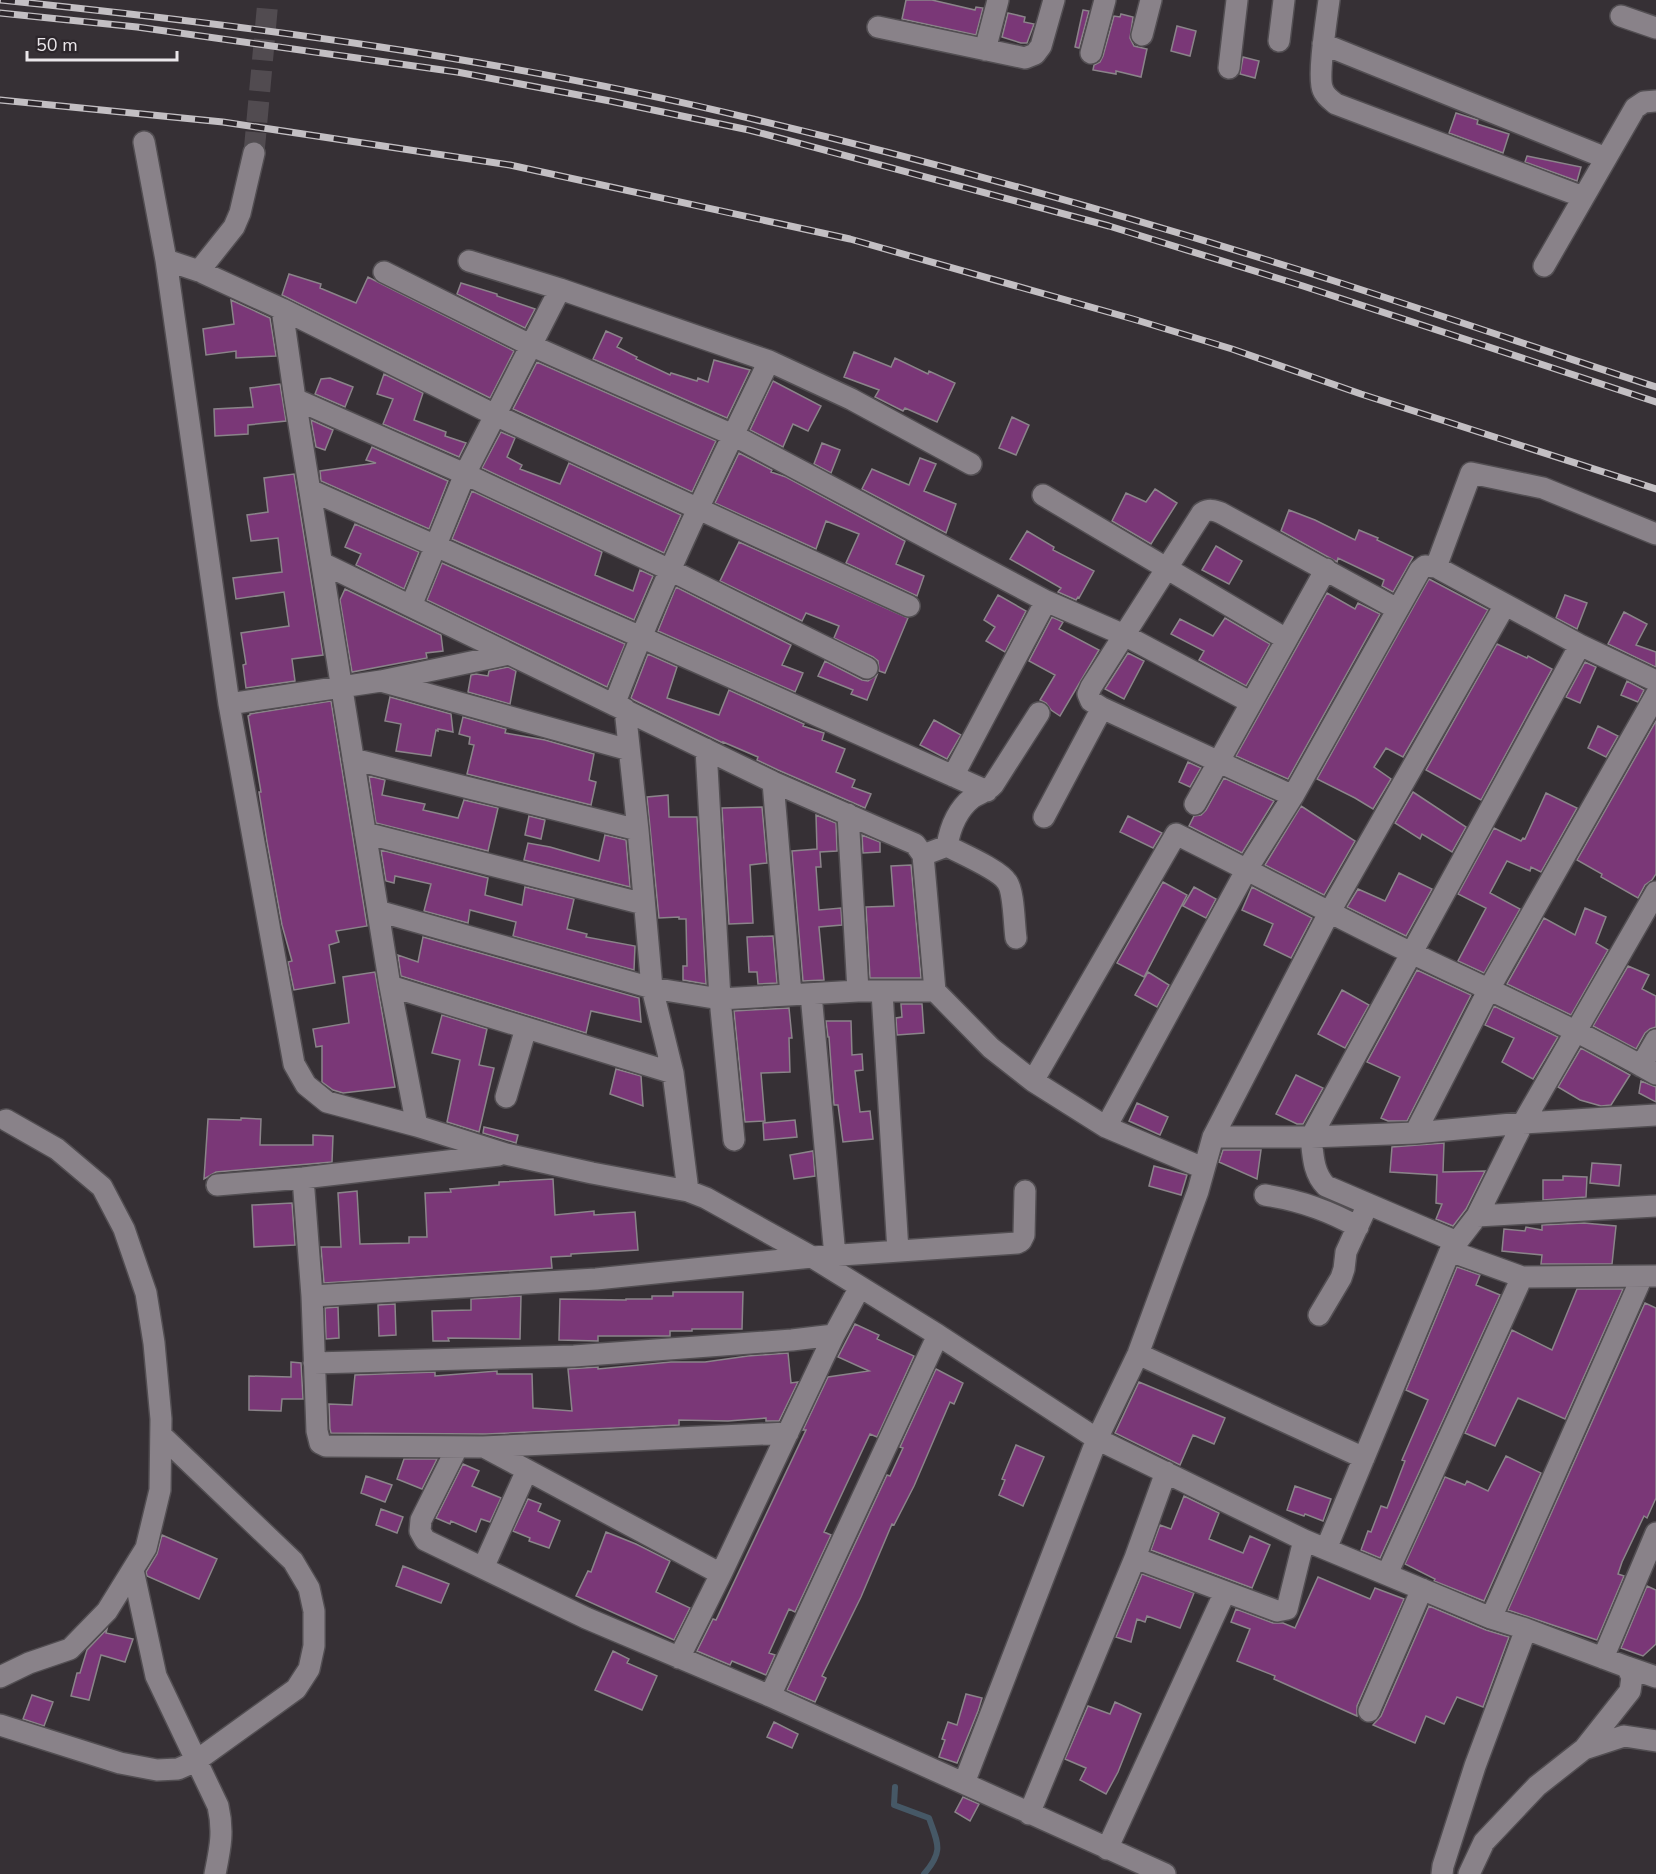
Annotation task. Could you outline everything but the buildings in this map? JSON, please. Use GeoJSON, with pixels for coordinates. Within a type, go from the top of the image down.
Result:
{"type":"FeatureCollection","features":[{"type":"Feature","properties":{"kind":"street"},"geometry":{"type":"LineString","coordinates":[[985,50],[998,0]]}},
{"type":"Feature","properties":{"kind":"street"},"geometry":{"type":"LineString","coordinates":[[878,27],[1025,58],[1035,54],[1041,46],[1054,0]]}},
{"type":"Feature","properties":{"kind":"street"},"geometry":{"type":"LineString","coordinates":[[1091,53],[1105,0]]}},
{"type":"Feature","properties":{"kind":"street"},"geometry":{"type":"LineString","coordinates":[[1142,35],[1151,0]]}},
{"type":"Feature","properties":{"kind":"street"},"geometry":{"type":"LineString","coordinates":[[1228,68],[1237,0]]}},
{"type":"Feature","properties":{"kind":"street"},"geometry":{"type":"LineString","coordinates":[[1279,41],[1284,0]]}},
{"type":"Feature","properties":{"kind":"street"},"geometry":{"type":"LineString","coordinates":[[1329,0],[1323,44],[1321,88],[1336,104],[1583,197]]}},
{"type":"Feature","properties":{"kind":"street"},"geometry":{"type":"LineString","coordinates":[[1621,16],[1656,28]]}},
{"type":"Feature","properties":{"kind":"street"},"geometry":{"type":"LineString","coordinates":[[1323,44],[1606,158]]}},
{"type":"Feature","properties":{"kind":"street"},"geometry":{"type":"LineString","coordinates":[[1544,266],[1635,108],[1644,102],[1656,101]]}},
{"type":"Feature","properties":{"kind":"street"},"geometry":{"type":"LineString","coordinates":[[144,142],[166,260],[229,704],[294,1064],[306,1085],[327,1102],[417,1126],[506,1154],[688,1191],[706,1198],[812,1257],[938,1335],[1097,1439],[1304,1540],[1491,1618],[1656,1677]]}},
{"type":"Feature","properties":{"kind":"street"},"geometry":{"type":"LineString","coordinates":[[199,271],[234,226],[240,213],[254,153]]}},
{"type":"Feature","properties":{"kind":"street"},"geometry":{"type":"LineString","coordinates":[[166,260],[199,271],[282,309],[495,415],[909,606]]}},
{"type":"Feature","properties":{"kind":"street"},"geometry":{"type":"LineString","coordinates":[[469,261],[560,289],[770,361],[851,399],[971,464]]}},
{"type":"Feature","properties":{"kind":"street"},"geometry":{"type":"LineString","coordinates":[[384,272],[530,345],[733,435],[1046,601],[1124,635],[1250,702]]}},
{"type":"Feature","properties":{"kind":"street"},"geometry":{"type":"LineString","coordinates":[[411,606],[465,474],[560,289]]}},
{"type":"Feature","properties":{"kind":"street"},"geometry":{"type":"LineString","coordinates":[[282,309],[390,986],[417,1126]]}},
{"type":"Feature","properties":{"kind":"street"},"geometry":{"type":"LineString","coordinates":[[688,1191],[673,1073],[652,988],[629,750],[619,707],[640,636],[698,509],[770,361]]}},
{"type":"Feature","properties":{"kind":"street"},"geometry":{"type":"LineString","coordinates":[[295,399],[465,474],[670,570],[867,668]]}},
{"type":"Feature","properties":{"kind":"street"},"geometry":{"type":"LineString","coordinates":[[1436,567],[1471,473],[1543,488],[1656,534]]}},
{"type":"Feature","properties":{"kind":"street"},"geometry":{"type":"LineString","coordinates":[[310,490],[987,791]]}},
{"type":"Feature","properties":{"kind":"street"},"geometry":{"type":"LineString","coordinates":[[1043,495],[1286,639]]}},
{"type":"Feature","properties":{"kind":"street"},"geometry":{"type":"LineString","coordinates":[[1293,796],[1102,708],[1091,701],[1088,694],[1202,513],[1208,510],[1214,510],[1397,609]]}},
{"type":"Feature","properties":{"kind":"street"},"geometry":{"type":"LineString","coordinates":[[322,563],[773,782],[915,844],[923,855],[935,992],[991,1048],[1033,1081],[1106,1127],[1203,1168]]}},
{"type":"Feature","properties":{"kind":"street"},"geometry":{"type":"LineString","coordinates":[[1106,1127],[1247,869],[1293,796],[1420,570],[1425,566],[1436,567],[1580,645],[1656,681]]}},
{"type":"Feature","properties":{"kind":"street"},"geometry":{"type":"LineString","coordinates":[[1195,804],[1250,702],[1326,570]]}},
{"type":"Feature","properties":{"kind":"street"},"geometry":{"type":"LineString","coordinates":[[953,776],[1046,601]]}},
{"type":"Feature","properties":{"kind":"street"},"geometry":{"type":"LineString","coordinates":[[964,1783],[1097,1439],[1138,1354],[1198,1191],[1213,1137],[1329,913],[1505,605]]}},
{"type":"Feature","properties":{"kind":"street"},"geometry":{"type":"LineString","coordinates":[[1491,1618],[1649,1276],[1522,1277],[1453,1247],[1368,1204],[1326,1186],[1319,1179],[1315,1170],[1311,1137],[1580,645]]}},
{"type":"Feature","properties":{"kind":"street"},"geometry":{"type":"LineString","coordinates":[[229,704],[381,681],[509,654]]}},
{"type":"Feature","properties":{"kind":"street"},"geometry":{"type":"LineString","coordinates":[[381,681],[629,750]]}},
{"type":"Feature","properties":{"kind":"street"},"geometry":{"type":"LineString","coordinates":[[1414,1133],[1489,989],[1656,695]]}},
{"type":"Feature","properties":{"kind":"street"},"geometry":{"type":"LineString","coordinates":[[1044,817],[1102,708]]}},
{"type":"Feature","properties":{"kind":"street"},"geometry":{"type":"LineString","coordinates":[[946,846],[950,828],[958,815],[972,798],[987,791],[993,785],[1039,713]]}},
{"type":"Feature","properties":{"kind":"street"},"geometry":{"type":"LineString","coordinates":[[706,750],[720,999],[734,1140]]}},
{"type":"Feature","properties":{"kind":"street"},"geometry":{"type":"LineString","coordinates":[[353,759],[638,830]]}},
{"type":"Feature","properties":{"kind":"street"},"geometry":{"type":"LineString","coordinates":[[773,782],[835,1256]]}},
{"type":"Feature","properties":{"kind":"street"},"geometry":{"type":"LineString","coordinates":[[848,814],[858,991]]}},
{"type":"Feature","properties":{"kind":"street"},"geometry":{"type":"LineString","coordinates":[[365,833],[644,904]]}},
{"type":"Feature","properties":{"kind":"street"},"geometry":{"type":"LineString","coordinates":[[1033,1081],[1176,834],[1329,913],[1575,1031],[1649,1070],[1656,1040]]}},
{"type":"Feature","properties":{"kind":"street"},"geometry":{"type":"LineString","coordinates":[[923,855],[946,846],[1000,874],[1008,882],[1011,891],[1016,938]]}},
{"type":"Feature","properties":{"kind":"street"},"geometry":{"type":"LineString","coordinates":[[1326,1549],[1453,1247],[1477,1216],[1522,1124],[1656,892]]}},
{"type":"Feature","properties":{"kind":"street"},"geometry":{"type":"LineString","coordinates":[[378,911],[652,988],[720,999],[858,991],[935,992]]}},
{"type":"Feature","properties":{"kind":"street"},"geometry":{"type":"LineString","coordinates":[[390,986],[673,1073]]}},
{"type":"Feature","properties":{"kind":"street"},"geometry":{"type":"LineString","coordinates":[[882,992],[897,1251]]}},
{"type":"Feature","properties":{"kind":"street"},"geometry":{"type":"LineString","coordinates":[[506,1097],[526,1028]]}},
{"type":"Feature","properties":{"kind":"street"},"geometry":{"type":"LineString","coordinates":[[1213,1137],[1311,1137],[1414,1133],[1656,1115]]}},
{"type":"Feature","properties":{"kind":"street"},"geometry":{"type":"LineString","coordinates":[[0,1677],[29,1663],[70,1649],[107,1611],[133,1570],[146,1548],[160,1490],[162,1419],[146,1293],[124,1229],[102,1187],[57,1149],[6,1120]]}},
{"type":"Feature","properties":{"kind":"street"},"geometry":{"type":"LineString","coordinates":[[217,1185],[303,1178],[506,1154]]}},
{"type":"Feature","properties":{"kind":"street"},"geometry":{"type":"LineString","coordinates":[[303,1178],[312,1296],[317,1431],[320,1443],[326,1446],[457,1448],[788,1433]]}},
{"type":"Feature","properties":{"kind":"street"},"geometry":{"type":"LineString","coordinates":[[312,1296],[596,1279],[812,1257],[1021,1241],[1026,1227],[1025,1191]]}},
{"type":"Feature","properties":{"kind":"street"},"geometry":{"type":"LineString","coordinates":[[1265,1195],[1313,1206],[1358,1227]]}},
{"type":"Feature","properties":{"kind":"street"},"geometry":{"type":"LineString","coordinates":[[1319,1315],[1341,1278],[1346,1252],[1368,1204]]}},
{"type":"Feature","properties":{"kind":"street"},"geometry":{"type":"LineString","coordinates":[[1477,1216],[1656,1206]]}},
{"type":"Feature","properties":{"kind":"street"},"geometry":{"type":"LineString","coordinates":[[1387,1574],[1522,1277]]}},
{"type":"Feature","properties":{"kind":"street"},"geometry":{"type":"LineString","coordinates":[[679,1658],[834,1335],[860,1287]]}},
{"type":"Feature","properties":{"kind":"street"},"geometry":{"type":"LineString","coordinates":[[314,1363],[573,1356],[834,1335]]}},
{"type":"Feature","properties":{"kind":"street"},"geometry":{"type":"LineString","coordinates":[[770,1696],[938,1335]]}},
{"type":"Feature","properties":{"kind":"street"},"geometry":{"type":"LineString","coordinates":[[1138,1354],[1365,1458]]}},
{"type":"Feature","properties":{"kind":"street"},"geometry":{"type":"LineString","coordinates":[[0,1725],[129,1764],[157,1770],[178,1769],[196,1761],[296,1689],[309,1669],[314,1646],[314,1611],[309,1588],[293,1561],[161,1435]]}},
{"type":"Feature","properties":{"kind":"street"},"geometry":{"type":"LineString","coordinates":[[483,1447],[721,1574]]}},
{"type":"Feature","properties":{"kind":"street"},"geometry":{"type":"LineString","coordinates":[[457,1448],[422,1520],[420,1531],[425,1540],[586,1618],[770,1696],[1166,1874]]}},
{"type":"Feature","properties":{"kind":"street"},"geometry":{"type":"LineString","coordinates":[[483,1568],[527,1470]]}},
{"type":"Feature","properties":{"kind":"street"},"geometry":{"type":"LineString","coordinates":[[1029,1814],[1135,1558],[1166,1472]]}},
{"type":"Feature","properties":{"kind":"street"},"geometry":{"type":"LineString","coordinates":[[1603,1658],[1656,1533]]}},
{"type":"Feature","properties":{"kind":"street"},"geometry":{"type":"LineString","coordinates":[[1135,1558],[1276,1611],[1287,1609],[1304,1540]]}},
{"type":"Feature","properties":{"kind":"street"},"geometry":{"type":"LineString","coordinates":[[133,1570],[156,1676],[218,1806],[222,1822],[222,1837],[215,1874]]}},
{"type":"Feature","properties":{"kind":"street"},"geometry":{"type":"LineString","coordinates":[[1369,1712],[1422,1589]]}},
{"type":"Feature","properties":{"kind":"street"},"geometry":{"type":"LineString","coordinates":[[1107,1849],[1225,1592]]}},
{"type":"Feature","properties":{"kind":"street"},"geometry":{"type":"LineString","coordinates":[[1442,1874],[1475,1766],[1526,1629]]}},
{"type":"Feature","properties":{"kind":"street"},"geometry":{"type":"LineString","coordinates":[[1469,1874],[1484,1842],[1537,1786],[1584,1749],[1630,1690],[1632,1677],[1627,1667]]}},
{"type":"Feature","properties":{"kind":"street"},"geometry":{"type":"LineString","coordinates":[[1584,1749],[1624,1736],[1656,1741]]}},
{"type":"Feature","properties":{"kind":"waterway"},"geometry":{"type":"LineString","coordinates":[[895,1787],[894,1805],[929,1818],[935,1834],[937,1853],[924,1874]]}},
{"type":"Feature","properties":{"kind":"tunnel"},"geometry":{"type":"LineString","coordinates":[[254,153],[268,0]]}},
{"type":"Feature","properties":{"kind":"railway"},"geometry":{"type":"LineString","coordinates":[[1,0],[190,21],[379,47],[567,79],[753,119],[962,172],[1169,230],[1350,286],[1656,387]]}},
{"type":"Feature","properties":{"kind":"railway"},"geometry":{"type":"LineString","coordinates":[[0,13],[137,27],[457,72],[749,130],[1109,226],[1303,286],[1656,402]]}},
{"type":"Feature","properties":{"kind":"railway"},"geometry":{"type":"LineString","coordinates":[[0,100],[223,122],[510,165],[850,239],[1232,349],[1361,394],[1656,489]]}}]}
